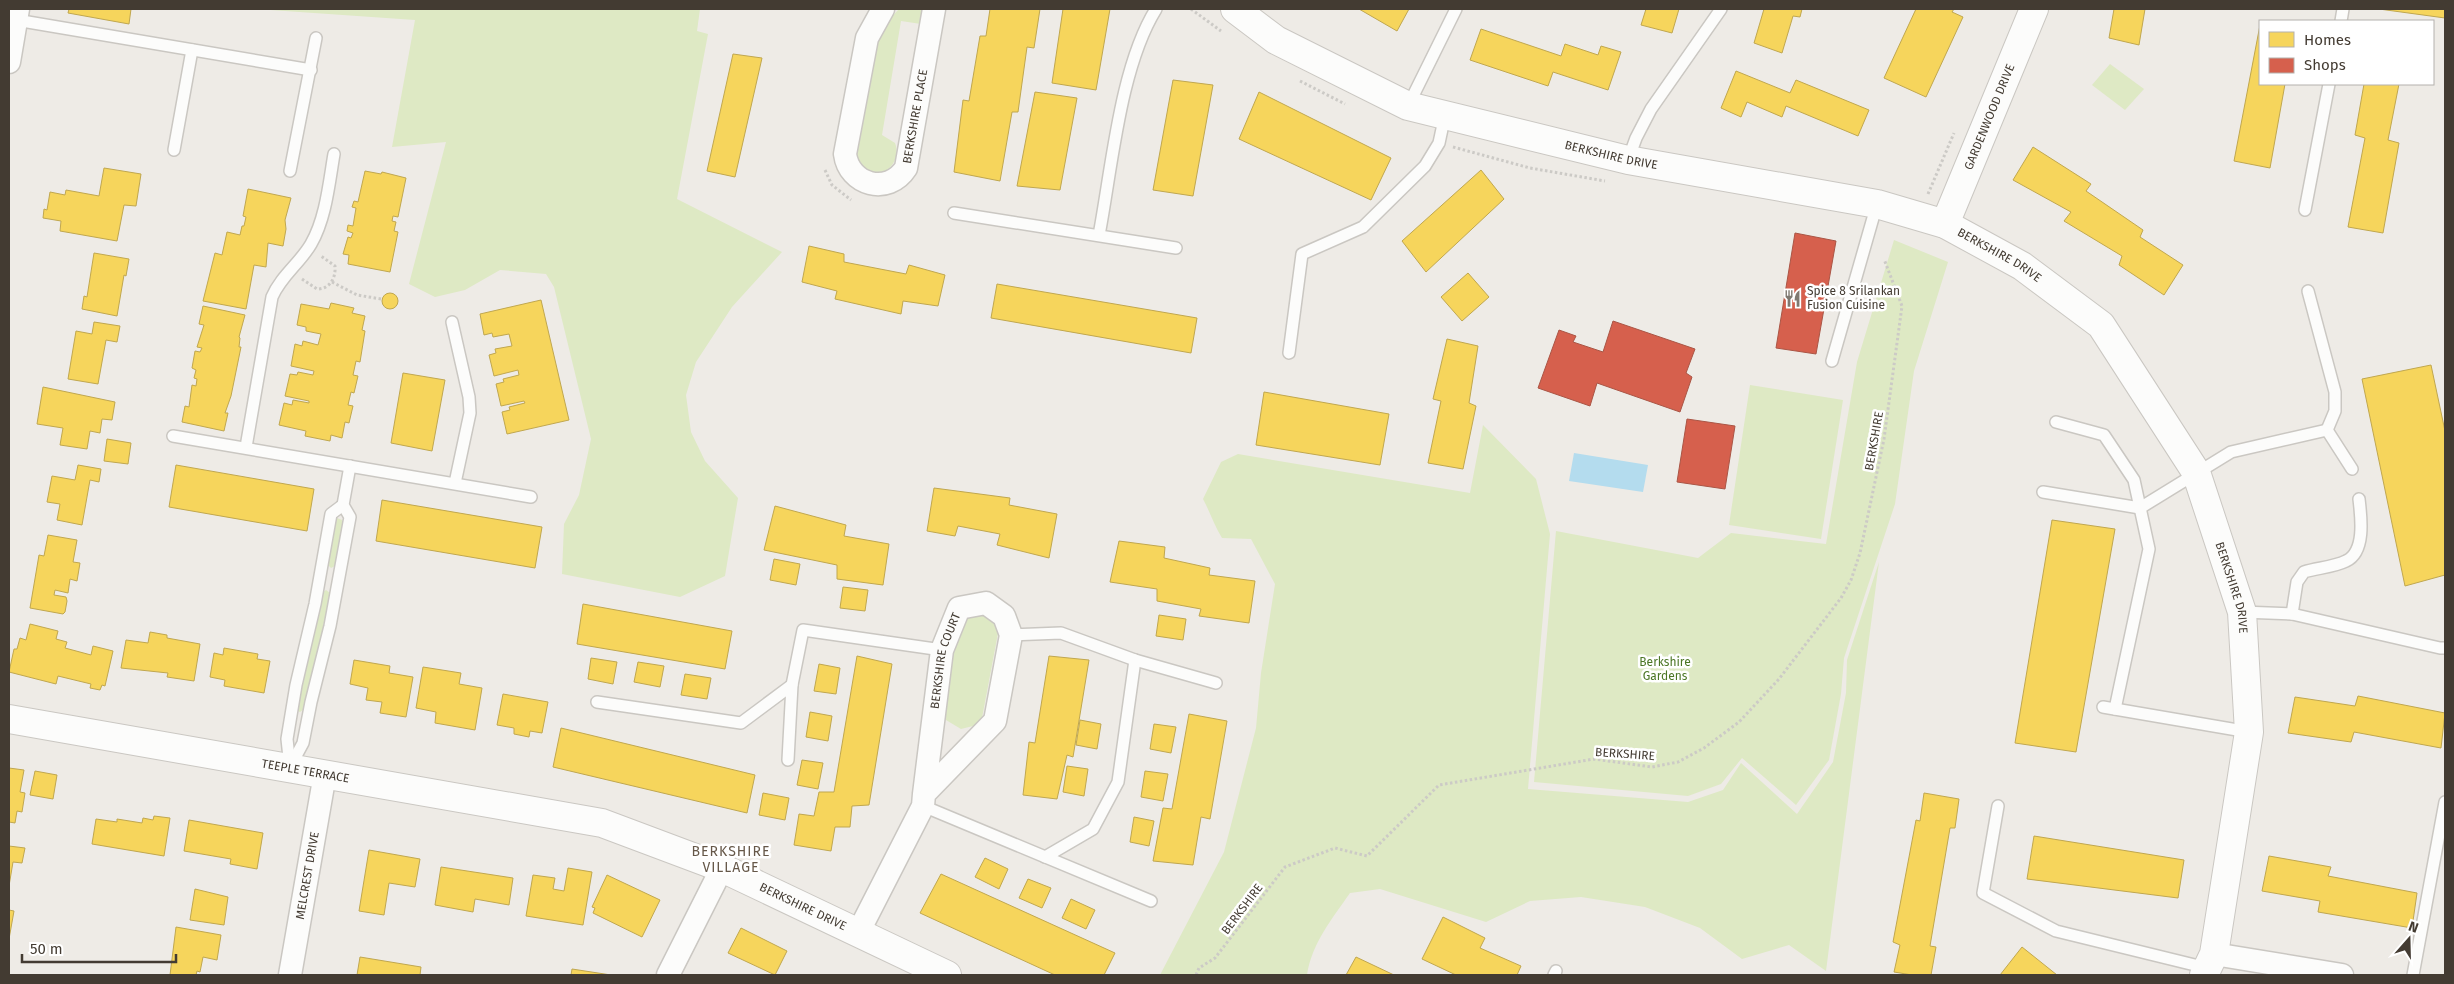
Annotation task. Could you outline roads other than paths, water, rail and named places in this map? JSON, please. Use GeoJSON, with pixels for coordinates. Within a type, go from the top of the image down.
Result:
{"type":"FeatureCollection","features":[{"type":"Feature","properties":{"kind":"street","name":"BERKSHIRE PLACE"},"geometry":{"type":"LineString","coordinates":[[883,9],[866,44],[845,154],[846,164],[852,174],[864,182],[878,184],[891,183],[900,177],[906,168],[934,9]]}},
{"type":"Feature","properties":{"kind":"street","name":"BERKSHIRE DRIVE"},"geometry":{"type":"LineString","coordinates":[[1235,9],[1276,40],[1408,106],[1628,160],[1877,204],[1945,224],[2022,266],[2101,324],[2196,472],[2242,612],[2249,732],[2209,966]]}},
{"type":"Feature","properties":{"kind":"street","name":"GARDENWOOD DRIVE"},"geometry":{"type":"LineString","coordinates":[[1945,224],[2034,9]]}},
{"type":"Feature","properties":{"kind":"street"},"geometry":{"type":"LineString","coordinates":[[9,62],[17,14]]}},
{"type":"Feature","properties":{"kind":"street","name":"BERKSHIRE COURT"},"geometry":{"type":"LineString","coordinates":[[858,933],[924,800],[995,721],[1011,635],[1004,616],[986,603],[958,608],[942,650],[924,800]]}},
{"type":"Feature","properties":{"kind":"street","name":"TEEPLE TERRACE"},"geometry":{"type":"LineString","coordinates":[[9,719],[602,823]]}},
{"type":"Feature","properties":{"kind":"street","name":"MELCREST DRIVE"},"geometry":{"type":"LineString","coordinates":[[290,975],[325,774]]}},
{"type":"Feature","properties":{"kind":"street","name":"BERKSHIRE DRIVE"},"geometry":{"type":"LineString","coordinates":[[602,823],[722,868],[947,975]]}},
{"type":"Feature","properties":{"kind":"street"},"geometry":{"type":"LineString","coordinates":[[668,975],[722,868]]}},
{"type":"Feature","properties":{"kind":"street"},"geometry":{"type":"LineString","coordinates":[[2209,966],[2342,975]]}},
{"type":"Feature","properties":{"kind":"lane"},"geometry":{"type":"LineString","coordinates":[[1099,235],[1118,121],[1135,58],[1147,24],[1156,9]]}},
{"type":"Feature","properties":{"kind":"lane"},"geometry":{"type":"LineString","coordinates":[[1408,106],[1456,9]]}},
{"type":"Feature","properties":{"kind":"lane"},"geometry":{"type":"LineString","coordinates":[[1628,160],[1636,138],[1651,109],[1721,9]]}},
{"type":"Feature","properties":{"kind":"lane"},"geometry":{"type":"LineString","coordinates":[[17,14],[192,50],[311,70]]}},
{"type":"Feature","properties":{"kind":"lane"},"geometry":{"type":"LineString","coordinates":[[290,171],[316,38]]}},
{"type":"Feature","properties":{"kind":"lane"},"geometry":{"type":"LineString","coordinates":[[174,150],[192,50]]}},
{"type":"Feature","properties":{"kind":"lane"},"geometry":{"type":"LineString","coordinates":[[2306,210],[2329,85]]}},
{"type":"Feature","properties":{"kind":"lane"},"geometry":{"type":"LineString","coordinates":[[1289,353],[1302,254],[1363,228],[1425,166],[1439,143],[1445,115]]}},
{"type":"Feature","properties":{"kind":"lane"},"geometry":{"type":"LineString","coordinates":[[246,447],[272,297],[281,281],[310,246],[317,231],[334,154]]}},
{"type":"Feature","properties":{"kind":"lane"},"geometry":{"type":"LineString","coordinates":[[1832,361],[1877,204]]}},
{"type":"Feature","properties":{"kind":"lane"},"geometry":{"type":"LineString","coordinates":[[954,213],[1176,248]]}},
{"type":"Feature","properties":{"kind":"lane"},"geometry":{"type":"LineString","coordinates":[[2308,291],[2335,392],[2335,411],[2327,430]]}},
{"type":"Feature","properties":{"kind":"lane"},"geometry":{"type":"LineString","coordinates":[[452,322],[470,413],[455,483]]}},
{"type":"Feature","properties":{"kind":"lane"},"geometry":{"type":"LineString","coordinates":[[2056,422],[2104,435],[2134,480],[2150,548],[2115,709]]}},
{"type":"Feature","properties":{"kind":"lane"},"geometry":{"type":"LineString","coordinates":[[2043,492],[2140,508],[2231,452],[2327,430]]}},
{"type":"Feature","properties":{"kind":"lane"},"geometry":{"type":"LineString","coordinates":[[2327,430],[2352,469]]}},
{"type":"Feature","properties":{"kind":"lane"},"geometry":{"type":"LineString","coordinates":[[173,436],[531,497]]}},
{"type":"Feature","properties":{"kind":"lane"},"geometry":{"type":"LineString","coordinates":[[290,767],[303,743],[339,582],[350,517],[343,505],[350,466]]}},
{"type":"Feature","properties":{"kind":"lane"},"geometry":{"type":"LineString","coordinates":[[2292,614],[2297,582],[2304,572],[2348,560],[2356,549],[2363,528],[2359,499]]}},
{"type":"Feature","properties":{"kind":"lane"},"geometry":{"type":"LineString","coordinates":[[290,767],[286,740],[296,685],[320,579],[331,514],[343,505]]}},
{"type":"Feature","properties":{"kind":"lane"},"geometry":{"type":"LineString","coordinates":[[320,579],[339,582]]}},
{"type":"Feature","properties":{"kind":"lane"},"geometry":{"type":"LineString","coordinates":[[2242,612],[2292,614],[2445,648]]}},
{"type":"Feature","properties":{"kind":"lane"},"geometry":{"type":"LineString","coordinates":[[788,760],[792,685],[803,630],[942,650]]}},
{"type":"Feature","properties":{"kind":"lane"},"geometry":{"type":"LineString","coordinates":[[1011,635],[1061,633],[1135,660],[1216,684]]}},
{"type":"Feature","properties":{"kind":"lane"},"geometry":{"type":"LineString","coordinates":[[1045,857],[1093,829],[1118,782],[1135,660]]}},
{"type":"Feature","properties":{"kind":"lane"},"geometry":{"type":"LineString","coordinates":[[596,702],[741,723],[792,685]]}},
{"type":"Feature","properties":{"kind":"lane"},"geometry":{"type":"LineString","coordinates":[[2102,707],[2249,732]]}},
{"type":"Feature","properties":{"kind":"lane"},"geometry":{"type":"LineString","coordinates":[[924,800],[1045,857],[1151,901]]}},
{"type":"Feature","properties":{"kind":"lane"},"geometry":{"type":"LineString","coordinates":[[2413,975],[2445,802]]}},
{"type":"Feature","properties":{"kind":"lane"},"geometry":{"type":"LineString","coordinates":[[1998,806],[1983,893],[2056,931],[2209,966]]}},
{"type":"Feature","properties":{"kind":"water"},"geometry":{"type":"Polygon","coordinates":[[[1574,453],[1648,465],[1643,492],[1569,481],[1574,453]]]}},
{"type":"Feature","properties":{"kind":"place","name":"Spice 8 Srilankan Fusion Cuisine"},"geometry":{"type":"Point","coordinates":[1793,298]}},
{"type":"Feature","properties":{"kind":"district","name":"BERKSHIRE VILLAGE"},"geometry":{"type":"Point","coordinates":[731,860]}},
{"type":"Feature","properties":{"kind":"park label","name":"Berkshire Gardens"},"geometry":{"type":"Point","coordinates":[1665,669]}}]}
